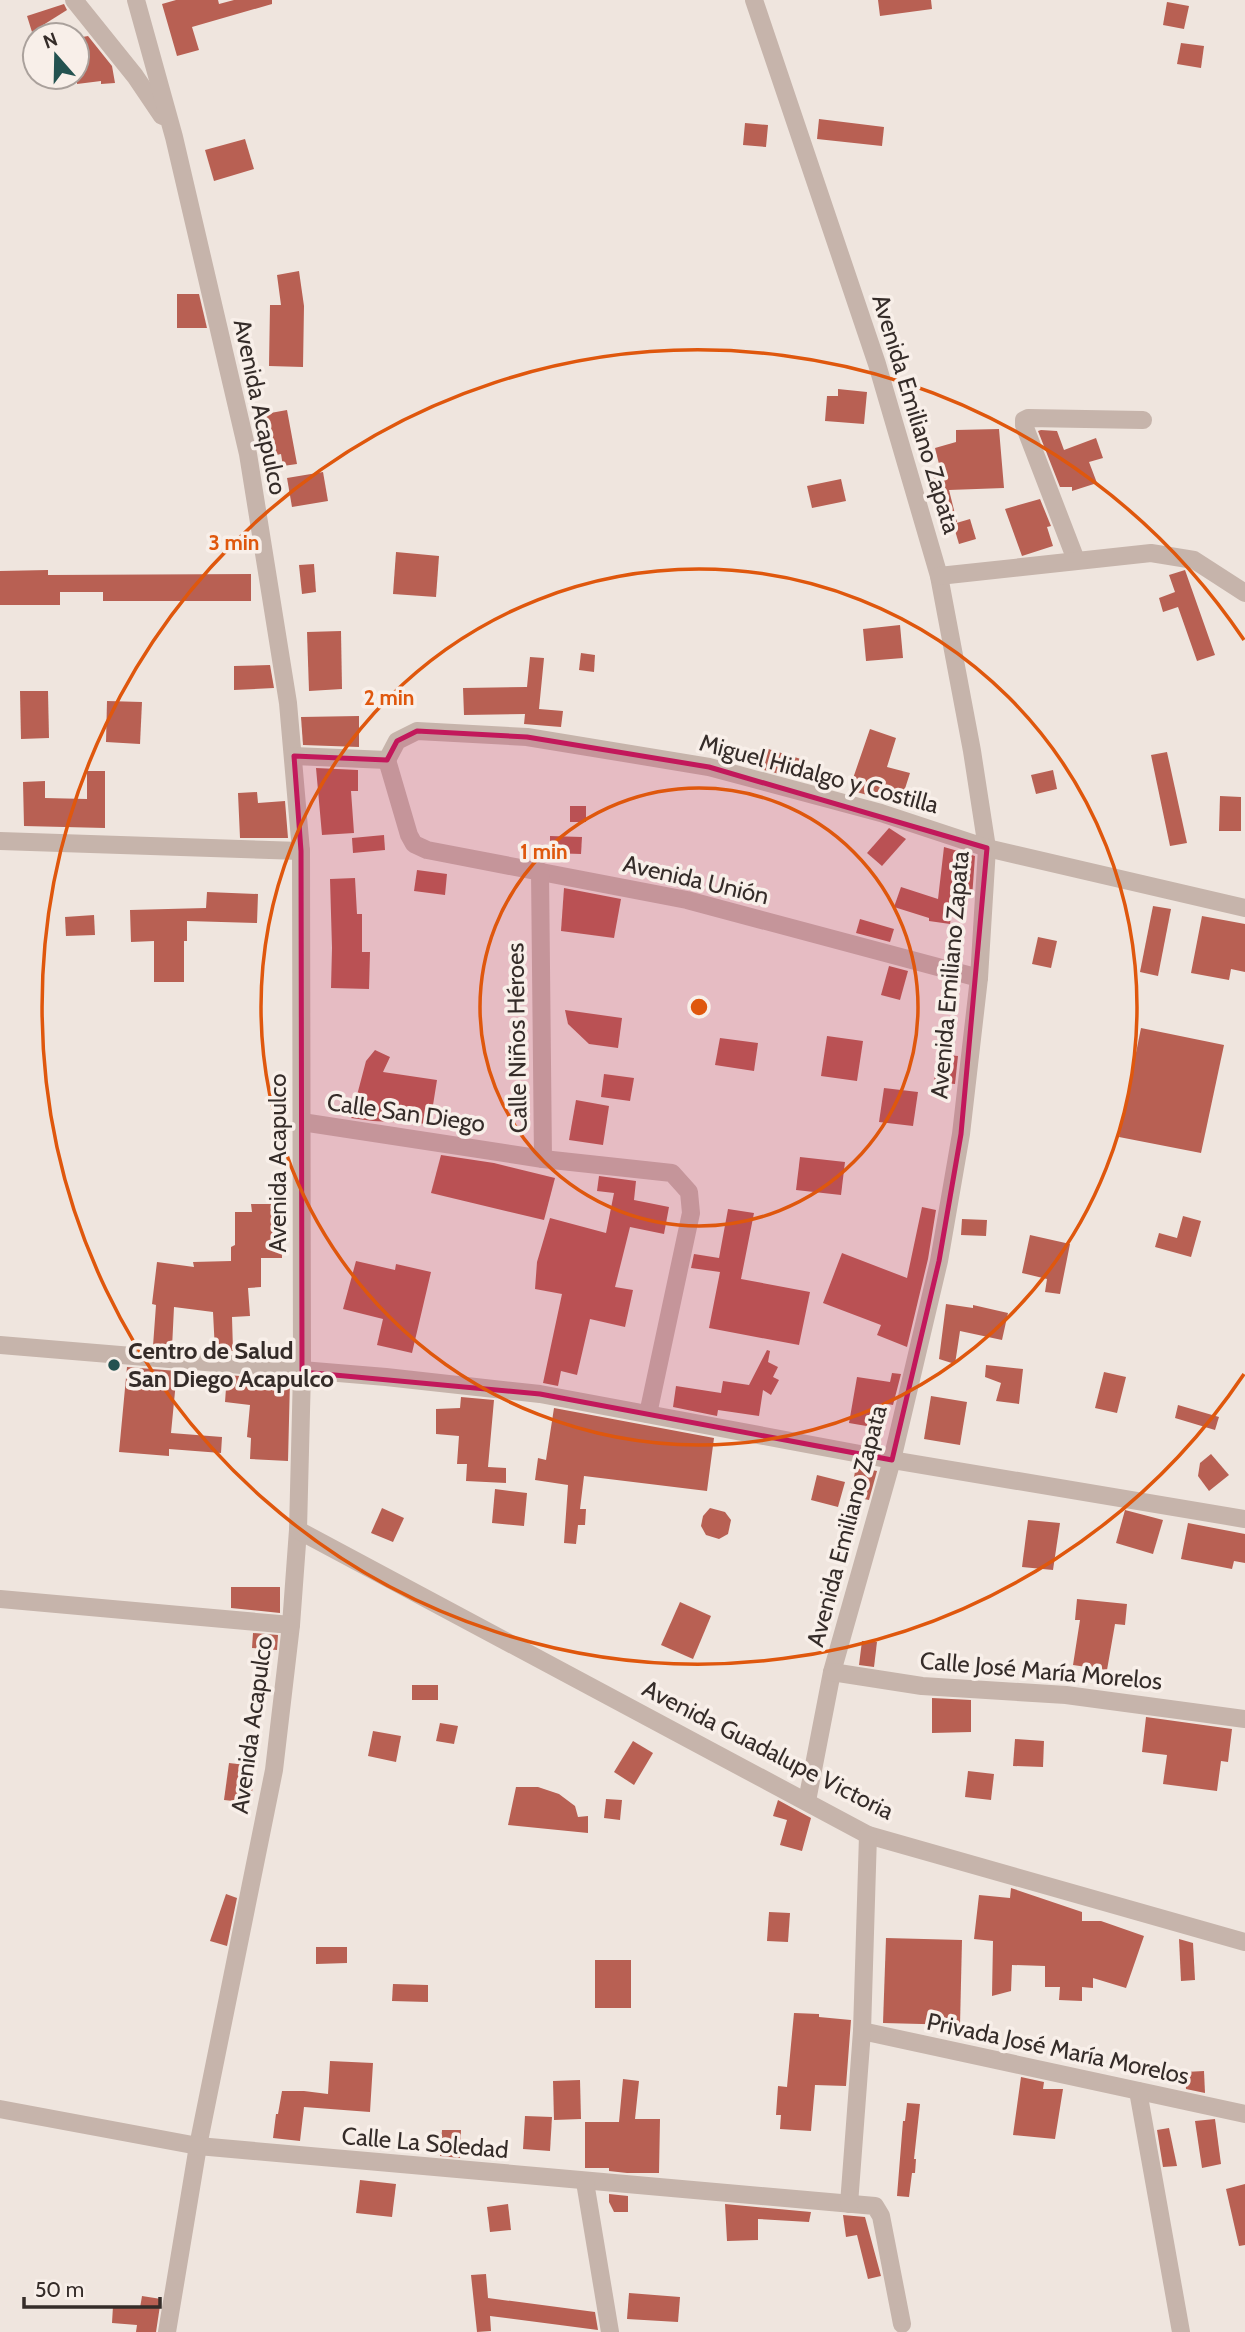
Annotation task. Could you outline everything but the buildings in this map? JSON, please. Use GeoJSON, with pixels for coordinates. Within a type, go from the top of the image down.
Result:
{"type":"FeatureCollection","features":[{"type":"Feature","properties":{"kind":"street"},"geometry":{"type":"LineString","coordinates":[[74,0],[135,76],[174,137]]}},
{"type":"Feature","properties":{"kind":"street","name":"Avenida Acapulco"},"geometry":{"type":"LineString","coordinates":[[136,0],[174,137],[248,454],[288,703],[301,851],[302,1372],[298,1530],[291,1625],[274,1770],[198,2146],[167,2332]]}},
{"type":"Feature","properties":{"kind":"street","name":"Avenida Emiliano Zapata"},"geometry":{"type":"LineString","coordinates":[[754,0],[877,364],[939,576],[987,848],[979,978],[961,1134],[939,1262],[892,1460],[832,1672],[807,1801]]}},
{"type":"Feature","properties":{"kind":"street"},"geometry":{"type":"LineString","coordinates":[[1076,560],[1024,420],[1143,420]]}},
{"type":"Feature","properties":{"kind":"street"},"geometry":{"type":"LineString","coordinates":[[939,576],[1151,553],[1194,561],[1245,593]]}},
{"type":"Feature","properties":{"kind":"street","name":"Miguel Hidalgo y Costilla"},"geometry":{"type":"LineString","coordinates":[[387,760],[397,741],[417,731],[527,737],[709,767],[881,813],[987,848],[1245,908]]}},
{"type":"Feature","properties":{"kind":"street"},"geometry":{"type":"LineString","coordinates":[[294,756],[387,760]]}},
{"type":"Feature","properties":{"kind":"street","name":"Avenida Unión"},"geometry":{"type":"LineString","coordinates":[[387,760],[409,835],[414,844],[428,850],[687,900],[979,978]]}},
{"type":"Feature","properties":{"kind":"street"},"geometry":{"type":"LineString","coordinates":[[0,841],[301,851]]}},
{"type":"Feature","properties":{"kind":"street","name":"Calle Niños Héroes"},"geometry":{"type":"LineString","coordinates":[[540,871],[543,1159],[672,1173],[689,1192],[691,1213],[648,1414]]}},
{"type":"Feature","properties":{"kind":"street","name":"Calle San Diego"},"geometry":{"type":"LineString","coordinates":[[302,1122],[543,1159]]}},
{"type":"Feature","properties":{"kind":"street"},"geometry":{"type":"LineString","coordinates":[[0,1345],[463,1384],[540,1394],[892,1460],[1245,1519]]}},
{"type":"Feature","properties":{"kind":"street","name":"Avenida Guadalupe Victoria"},"geometry":{"type":"LineString","coordinates":[[298,1530],[868,1835],[1245,1942]]}},
{"type":"Feature","properties":{"kind":"street"},"geometry":{"type":"LineString","coordinates":[[0,1599],[291,1625]]}},
{"type":"Feature","properties":{"kind":"street","name":"Calle José María Morelos"},"geometry":{"type":"LineString","coordinates":[[832,1672],[922,1686],[1066,1695],[1245,1719]]}},
{"type":"Feature","properties":{"kind":"street"},"geometry":{"type":"LineString","coordinates":[[849,2204],[862,2031],[868,1835]]}},
{"type":"Feature","properties":{"kind":"street","name":"Privada José María Morelos"},"geometry":{"type":"LineString","coordinates":[[862,2031],[1245,2114]]}},
{"type":"Feature","properties":{"kind":"street"},"geometry":{"type":"LineString","coordinates":[[1138,2091],[1181,2332]]}},
{"type":"Feature","properties":{"kind":"street","name":"Calle La Soledad"},"geometry":{"type":"LineString","coordinates":[[0,2109],[198,2146],[875,2206],[879,2210],[902,2323]]}},
{"type":"Feature","properties":{"kind":"street"},"geometry":{"type":"LineString","coordinates":[[585,2182],[610,2332]]}},
{"type":"Feature","properties":{"kind":"highlighted area"},"geometry":{"type":"Polygon","coordinates":[[[417,731],[527,737],[709,767],[987,848],[961,1134],[939,1261],[892,1460],[540,1394],[302,1372],[301,851],[294,756],[387,760],[397,741],[417,731]]]}},
{"type":"Feature","properties":{"kind":"place","name":"Centro de Salud San Diego Acapulco"},"geometry":{"type":"Point","coordinates":[114,1365]}}]}
